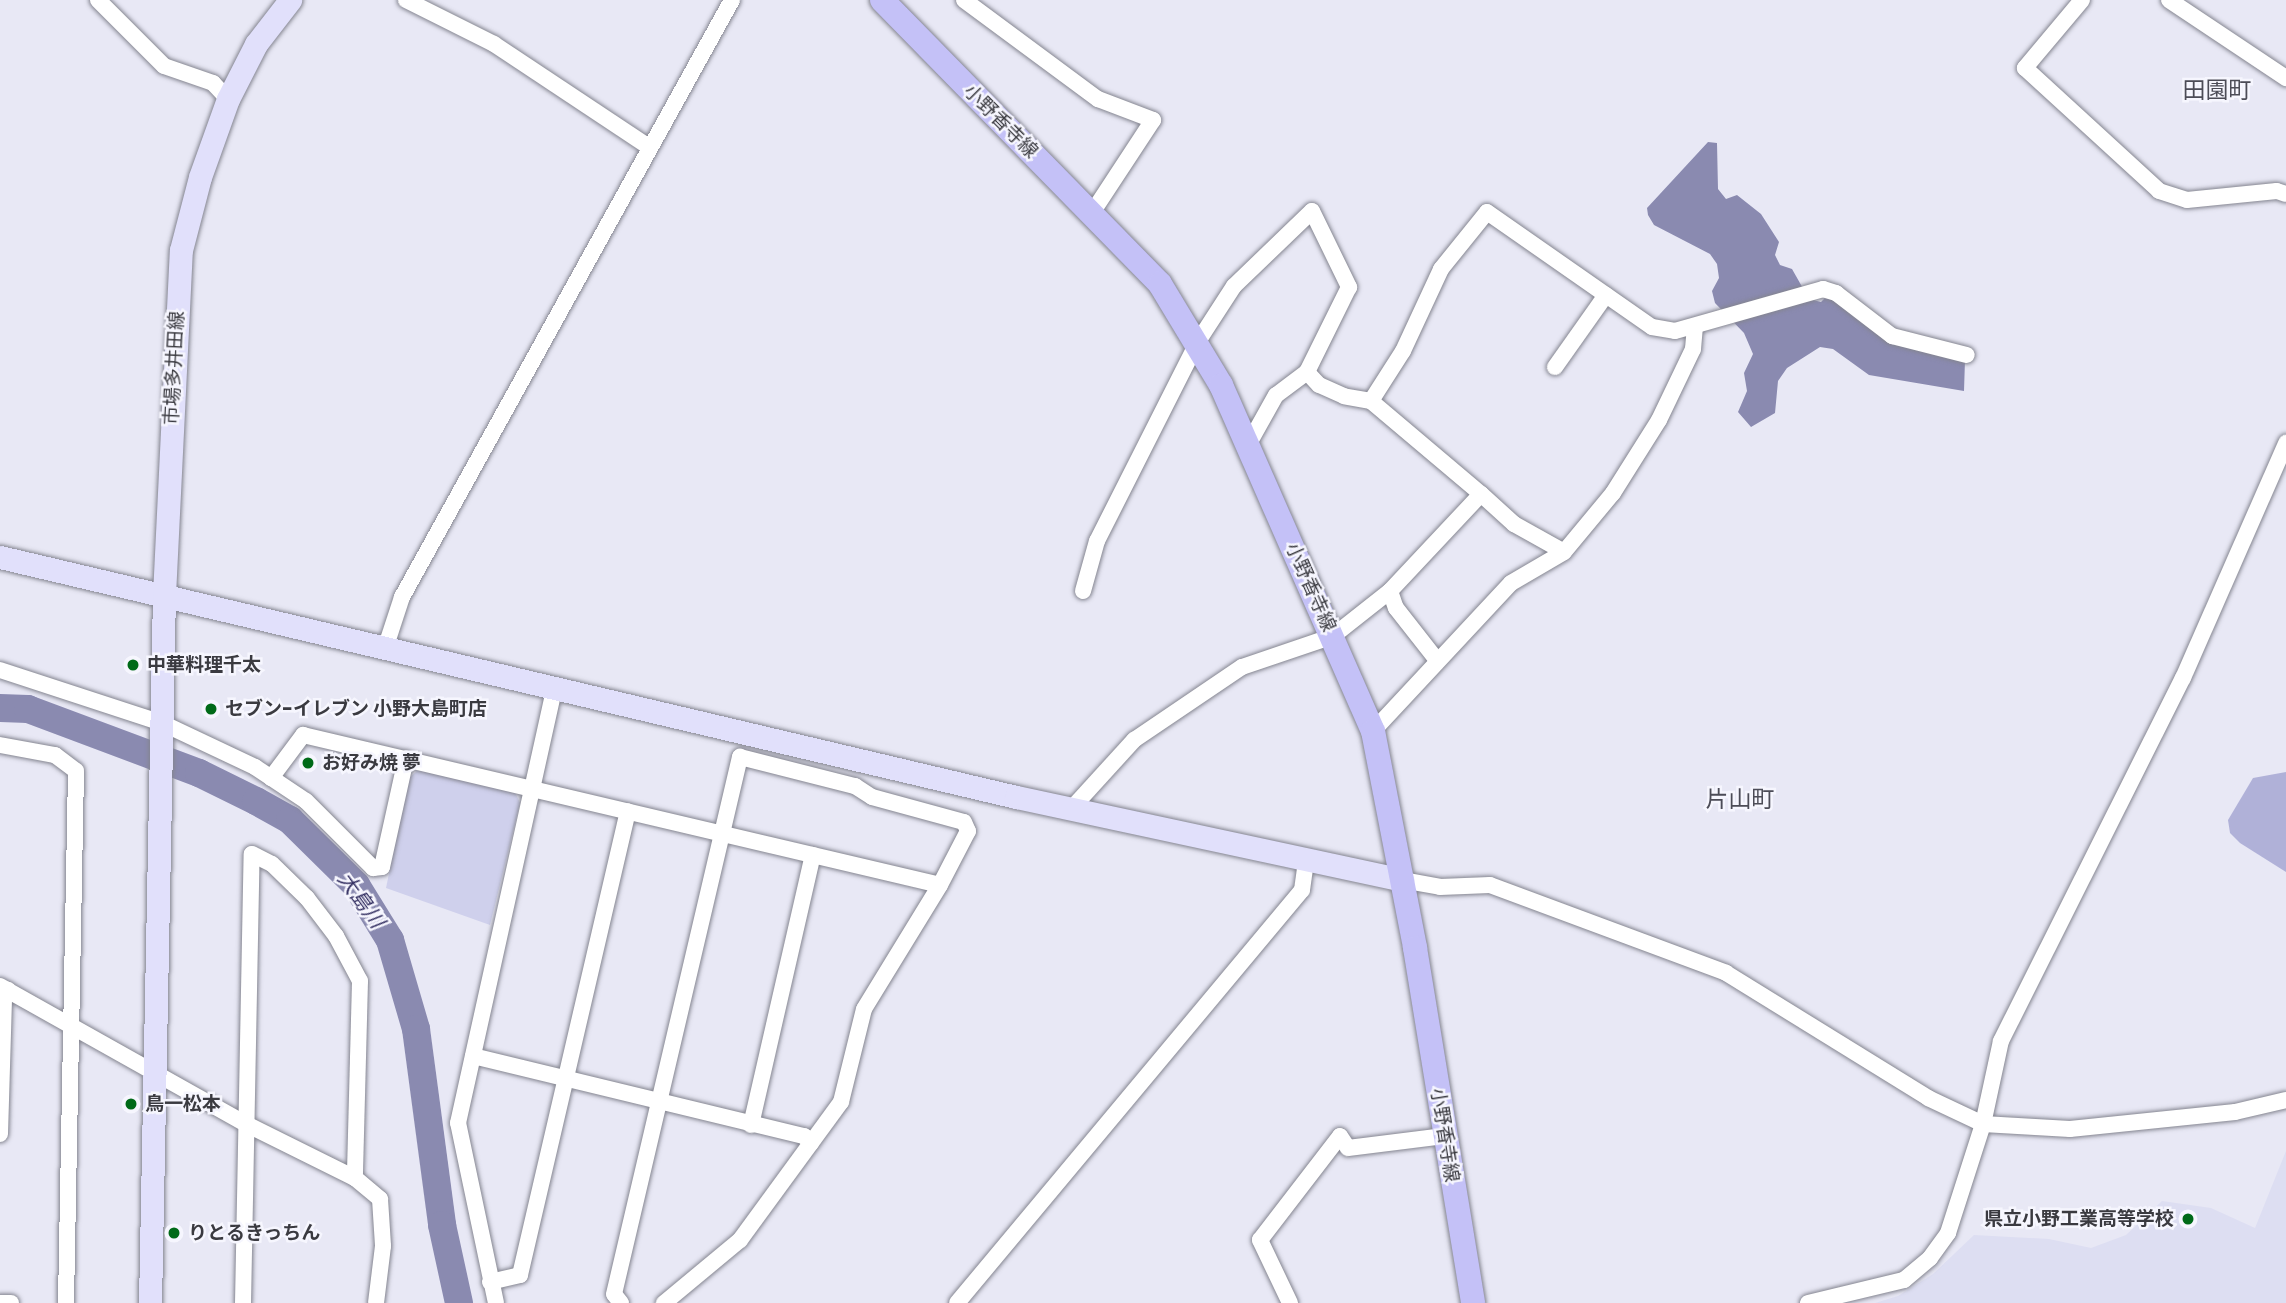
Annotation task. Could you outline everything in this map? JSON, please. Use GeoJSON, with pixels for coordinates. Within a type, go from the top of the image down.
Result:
{"type":"FeatureCollection","features":[{"type":"Feature","properties":{"kind":"main road","name":"小野香寺線"},"geometry":{"type":"LineString","coordinates":[[882,0],[1160,284],[1197,343],[1248,445],[1373,731],[1402,880],[1473,1303]]}},
{"type":"Feature","properties":{"kind":"street"},"geometry":{"type":"LineString","coordinates":[[98,0],[164,66],[213,83],[228,99]]}},
{"type":"Feature","properties":{"kind":"street","name":"市場多井田線"},"geometry":{"type":"LineString","coordinates":[[150,1303],[164,594],[181,250],[200,177],[228,99],[256,44],[290,0]]}},
{"type":"Feature","properties":{"kind":"street"},"geometry":{"type":"LineString","coordinates":[[406,0],[494,44],[649,147]]}},
{"type":"Feature","properties":{"kind":"street"},"geometry":{"type":"LineString","coordinates":[[385,649],[402,597],[732,0]]}},
{"type":"Feature","properties":{"kind":"street"},"geometry":{"type":"LineString","coordinates":[[964,0],[1097,99],[1153,120],[1092,213]]}},
{"type":"Feature","properties":{"kind":"street"},"geometry":{"type":"LineString","coordinates":[[2082,0],[2025,68],[2159,191],[2187,200],[2277,191],[2286,194]]}},
{"type":"Feature","properties":{"kind":"street"},"geometry":{"type":"LineString","coordinates":[[2169,0],[2286,78]]}},
{"type":"Feature","properties":{"kind":"street"},"geometry":{"type":"LineString","coordinates":[[1083,591],[1097,541],[1197,343],[1234,286],[1312,211],[1349,287],[1307,372],[1276,396],[1248,445]]}},
{"type":"Feature","properties":{"kind":"street"},"geometry":{"type":"LineString","coordinates":[[1371,401],[1403,351],[1441,269],[1487,212],[1652,327],[1675,331],[1807,290],[1836,293],[1892,335],[1968,355]]}},
{"type":"Feature","properties":{"kind":"street"},"geometry":{"type":"LineString","coordinates":[[1556,367],[1606,295]]}},
{"type":"Feature","properties":{"kind":"street"},"geometry":{"type":"LineString","coordinates":[[1373,731],[1436,659],[1511,583],[1564,552],[1613,493],[1659,420],[1693,349],[1695,326]]}},
{"type":"Feature","properties":{"kind":"street"},"geometry":{"type":"LineString","coordinates":[[1307,372],[1320,384],[1344,396],[1371,401],[1514,524],[1564,552]]}},
{"type":"Feature","properties":{"kind":"street"},"geometry":{"type":"LineString","coordinates":[[1808,1303],[1904,1280],[1930,1258],[1948,1234],[1983,1124],[2001,1041],[2177,690],[2286,443]]}},
{"type":"Feature","properties":{"kind":"street"},"geometry":{"type":"LineString","coordinates":[[1073,807],[1134,740],[1242,667],[1333,636],[1390,591],[1481,494]]}},
{"type":"Feature","properties":{"kind":"street"},"geometry":{"type":"LineString","coordinates":[[0,557],[164,594],[385,649],[1306,860],[1440,887],[1490,886],[1726,973],[1928,1098],[1983,1124],[2070,1129],[2235,1112],[2286,1100]]}},
{"type":"Feature","properties":{"kind":"street"},"geometry":{"type":"LineString","coordinates":[[1390,591],[1396,608],[1436,659]]}},
{"type":"Feature","properties":{"kind":"street"},"geometry":{"type":"LineString","coordinates":[[0,670],[162,729],[271,778],[306,801],[373,868],[382,867],[406,759]]}},
{"type":"Feature","properties":{"kind":"street"},"geometry":{"type":"LineString","coordinates":[[496,1303],[458,1123],[555,686]]}},
{"type":"Feature","properties":{"kind":"street"},"geometry":{"type":"LineString","coordinates":[[271,778],[303,736],[940,885]]}},
{"type":"Feature","properties":{"kind":"street"},"geometry":{"type":"LineString","coordinates":[[0,746],[55,755],[76,771],[66,1303]]}},
{"type":"Feature","properties":{"kind":"street"},"geometry":{"type":"LineString","coordinates":[[621,1303],[614,1294],[740,757],[855,786],[872,797],[964,822],[968,831],[940,885],[864,1009],[849,1086],[740,1240],[664,1303]]}},
{"type":"Feature","properties":{"kind":"street"},"geometry":{"type":"LineString","coordinates":[[490,1282],[520,1275],[628,811]]}},
{"type":"Feature","properties":{"kind":"street"},"geometry":{"type":"LineString","coordinates":[[243,1303],[252,854],[272,864],[307,898],[336,936],[360,981],[355,1178]]}},
{"type":"Feature","properties":{"kind":"street"},"geometry":{"type":"LineString","coordinates":[[751,1125],[813,855]]}},
{"type":"Feature","properties":{"kind":"street"},"geometry":{"type":"LineString","coordinates":[[957,1303],[1302,890],[1306,860]]}},
{"type":"Feature","properties":{"kind":"street"},"geometry":{"type":"LineString","coordinates":[[0,1134],[4,988],[155,1071],[246,1125],[355,1178],[380,1199],[383,1246],[376,1303]]}},
{"type":"Feature","properties":{"kind":"street"},"geometry":{"type":"LineString","coordinates":[[472,1056],[658,1104],[804,1136],[811,1143]]}},
{"type":"Feature","properties":{"kind":"street"},"geometry":{"type":"LineString","coordinates":[[1290,1303],[1261,1240],[1340,1136],[1348,1148],[1444,1136]]}},
{"type":"Feature","properties":{"kind":"street"},"geometry":{"type":"LineString","coordinates":[[0,1303],[11,1303]]}},
{"type":"Feature","properties":{"kind":"shaded area"},"geometry":{"type":"Polygon","coordinates":[[[1708,142],[1717,143],[1718,189],[1726,199],[1737,195],[1761,214],[1779,242],[1775,255],[1780,265],[1792,269],[1809,299],[1821,302],[1829,294],[1895,345],[1965,360],[1964,391],[1869,375],[1833,349],[1820,347],[1787,368],[1778,381],[1775,413],[1751,427],[1738,412],[1747,391],[1744,373],[1753,354],[1744,333],[1715,303],[1712,291],[1719,278],[1717,264],[1710,254],[1654,225],[1648,215],[1647,208],[1708,142]]]}},
{"type":"Feature","properties":{"kind":"shaded area"},"geometry":{"type":"Polygon","coordinates":[[[418,770],[515,792],[520,803],[490,925],[386,888],[409,778],[418,770]]]}},
{"type":"Feature","properties":{"kind":"shaded area"},"geometry":{"type":"Polygon","coordinates":[[[2286,772],[2286,872],[2240,843],[2230,833],[2228,820],[2253,778],[2286,772]]]}},
{"type":"Feature","properties":{"kind":"shaded area","name":"県立小野工業高等学校"},"geometry":{"type":"Polygon","coordinates":[[[2286,1151],[2286,1303],[1875,1303],[1898,1296],[1933,1274],[1974,1235],[2049,1239],[2091,1248],[2126,1235],[2162,1201],[2211,1208],[2255,1228],[2286,1151]]]}},
{"type":"Feature","properties":{"kind":"waterway","name":"大島川"},"geometry":{"type":"LineString","coordinates":[[0,708],[28,709],[199,773],[256,801],[290,820],[356,885],[390,940],[416,1029],[442,1225],[459,1303]]}},
{"type":"Feature","properties":{"kind":"place","name":"中華料理千太"},"geometry":{"type":"Point","coordinates":[133,665]}},
{"type":"Feature","properties":{"kind":"place","name":"セブン-イレブン 小野大島町店"},"geometry":{"type":"Point","coordinates":[211,709]}},
{"type":"Feature","properties":{"kind":"place","name":"お好み焼 夢"},"geometry":{"type":"Point","coordinates":[308,763]}},
{"type":"Feature","properties":{"kind":"place","name":"鳥一松本"},"geometry":{"type":"Point","coordinates":[131,1104]}},
{"type":"Feature","properties":{"kind":"place","name":"県立小野工業高等学校"},"geometry":{"type":"Point","coordinates":[2188,1219]}},
{"type":"Feature","properties":{"kind":"place","name":"りとるきっちん"},"geometry":{"type":"Point","coordinates":[174,1233]}},
{"type":"Feature","properties":{"kind":"district","name":"田園町"},"geometry":{"type":"Point","coordinates":[2217,90]}},
{"type":"Feature","properties":{"kind":"district","name":"片山町"},"geometry":{"type":"Point","coordinates":[1740,799]}}]}
